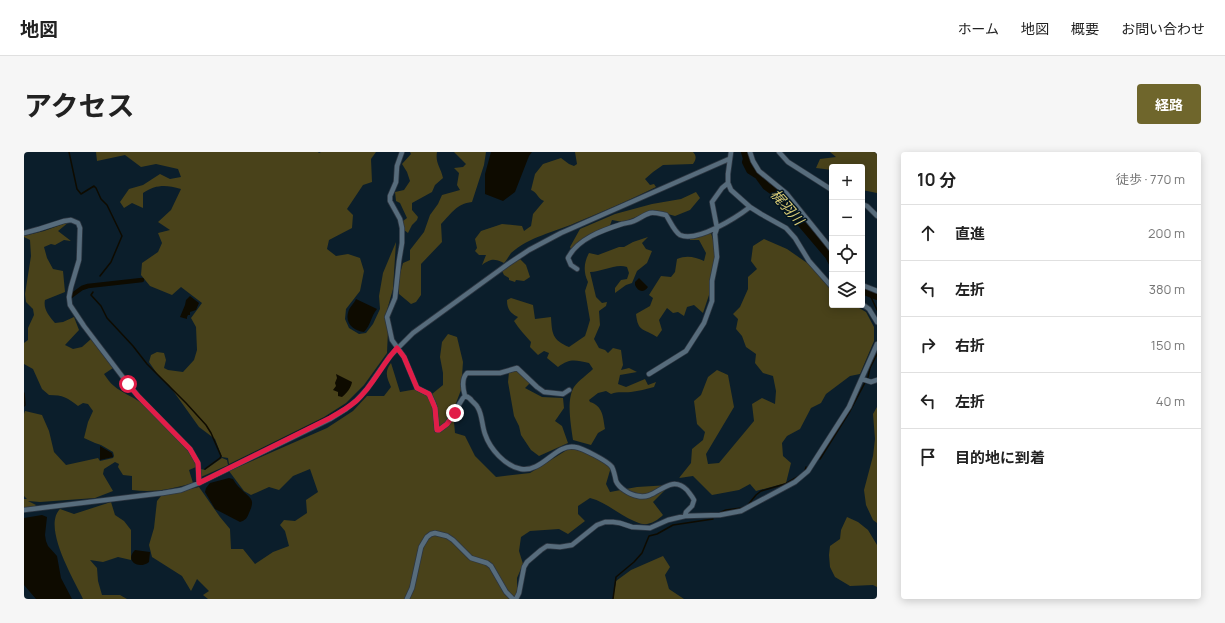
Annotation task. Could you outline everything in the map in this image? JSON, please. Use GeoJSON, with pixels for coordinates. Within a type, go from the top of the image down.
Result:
{"type":"FeatureCollection","features":[{"type":"Feature","properties":{"kind":"street"},"geometry":{"type":"LineString","coordinates":[[402,152],[397,166],[396,182],[390,196],[390,201],[400,219],[402,228],[402,243],[395,298],[387,317],[392,340],[404,357],[417,388],[429,394],[435,408],[437,430],[447,424],[465,396]]}},
{"type":"Feature","properties":{"kind":"street"},"geometry":{"type":"LineString","coordinates":[[731,152],[728,174],[728,183],[731,190],[750,207],[781,224],[790,232],[809,261],[829,284]]}},
{"type":"Feature","properties":{"kind":"street"},"geometry":{"type":"LineString","coordinates":[[750,152],[759,171],[786,193],[829,246]]}},
{"type":"Feature","properties":{"kind":"street"},"geometry":{"type":"LineString","coordinates":[[779,152],[788,162],[829,188]]}},
{"type":"Feature","properties":{"kind":"street"},"geometry":{"type":"LineString","coordinates":[[24,510],[181,490],[199,483],[330,418],[346,409],[357,400],[367,389],[390,356],[413,333],[529,250],[561,234],[729,159]]}},
{"type":"Feature","properties":{"kind":"street"},"geometry":{"type":"LineString","coordinates":[[648,374],[686,351],[704,323],[712,301],[712,281],[718,257],[715,234],[717,228],[712,202],[722,188],[728,183]]}},
{"type":"Feature","properties":{"kind":"street"},"geometry":{"type":"LineString","coordinates":[[865,205],[877,216]]}},
{"type":"Feature","properties":{"kind":"street"},"geometry":{"type":"LineString","coordinates":[[577,269],[571,265],[568,258],[574,249],[595,235],[621,224],[634,221],[654,213],[666,215],[678,234],[693,235],[717,228],[750,207]]}},
{"type":"Feature","properties":{"kind":"street"},"geometry":{"type":"LineString","coordinates":[[24,232],[64,221],[71,220],[78,223],[80,228],[79,260],[69,297],[70,305],[84,326],[133,390],[190,449],[198,463],[199,483]]}},
{"type":"Feature","properties":{"kind":"street"},"geometry":{"type":"LineString","coordinates":[[865,286],[877,291]]}},
{"type":"Feature","properties":{"kind":"street"},"geometry":{"type":"LineString","coordinates":[[865,306],[869,309],[877,322]]}},
{"type":"Feature","properties":{"kind":"street"},"geometry":{"type":"LineString","coordinates":[[516,599],[519,593],[524,567],[527,562],[548,546],[560,547],[572,545],[597,525],[605,522],[613,522],[632,527],[650,528],[668,520],[685,516],[720,516],[741,511],[799,479],[808,471],[865,380],[877,344]]}},
{"type":"Feature","properties":{"kind":"street"},"geometry":{"type":"LineString","coordinates":[[569,390],[563,394],[544,392],[517,368],[500,373],[466,373],[463,378],[463,390],[465,396],[468,396],[479,408],[485,435],[497,454],[513,466],[520,469],[533,468],[560,450],[566,447],[574,446],[592,453],[610,464],[619,486],[632,495],[643,497],[670,484],[683,486],[694,500],[685,516]]}},
{"type":"Feature","properties":{"kind":"street"},"geometry":{"type":"LineString","coordinates":[[865,380],[871,382],[877,380]]}},
{"type":"Feature","properties":{"kind":"street"},"geometry":{"type":"LineString","coordinates":[[407,599],[412,588],[421,547],[427,537],[436,533],[447,536],[453,540],[471,558],[487,563],[491,566],[506,592],[513,599]]}},
{"type":"Feature","properties":{"kind":"shaded area"},"geometry":{"type":"Polygon","coordinates":[[[96,152],[376,152],[371,159],[372,182],[363,185],[347,209],[353,215],[352,228],[329,240],[327,249],[336,256],[348,254],[360,258],[364,271],[360,291],[346,309],[345,319],[349,328],[359,334],[366,333],[373,324],[380,309],[379,296],[383,273],[396,242],[393,289],[385,317],[388,330],[387,353],[364,385],[346,403],[324,417],[229,464],[228,458],[222,457],[215,439],[199,427],[169,385],[158,375],[149,362],[151,355],[157,352],[164,353],[166,360],[164,368],[183,372],[194,360],[197,350],[196,327],[191,318],[202,303],[181,287],[172,295],[150,286],[141,275],[142,263],[158,252],[162,243],[158,233],[170,230],[158,222],[171,210],[181,189],[162,186],[148,190],[143,193],[143,208],[132,203],[124,208],[120,202],[129,189],[143,185],[160,174],[170,179],[181,177],[178,169],[156,164],[141,167],[125,155],[97,161],[96,152]]]}},
{"type":"Feature","properties":{"kind":"shaded area"},"geometry":{"type":"Polygon","coordinates":[[[410,152],[437,152],[437,162],[443,178],[435,185],[432,192],[412,203],[412,210],[418,217],[408,233],[404,230],[403,221],[407,218],[400,203],[396,201],[395,192],[404,190],[410,181],[402,164],[411,154],[410,152]]]}},
{"type":"Feature","properties":{"kind":"shaded area"},"geometry":{"type":"Polygon","coordinates":[[[454,152],[486,152],[484,165],[472,202],[458,207],[441,224],[442,242],[421,264],[421,295],[416,302],[411,304],[399,294],[399,277],[403,263],[410,260],[410,250],[424,232],[430,215],[438,204],[442,195],[460,190],[457,185],[459,173],[454,168],[463,167],[466,164],[454,152]]]}},
{"type":"Feature","properties":{"kind":"shaded area"},"geometry":{"type":"Polygon","coordinates":[[[491,152],[532,152],[515,192],[503,201],[485,194],[485,174],[491,152]]]}},
{"type":"Feature","properties":{"kind":"shaded area"},"geometry":{"type":"Polygon","coordinates":[[[575,152],[693,152],[696,158],[693,164],[663,165],[645,179],[650,185],[654,184],[656,187],[606,210],[542,235],[518,247],[511,253],[504,263],[493,260],[482,265],[486,255],[479,255],[475,251],[477,248],[475,239],[481,231],[502,224],[522,226],[524,231],[531,226],[533,214],[544,201],[531,190],[535,174],[543,164],[561,158],[574,166],[577,164],[575,152]]]}},
{"type":"Feature","properties":{"kind":"shaded area"},"geometry":{"type":"Polygon","coordinates":[[[830,152],[877,152],[877,193],[865,191],[865,164],[829,164],[829,170],[816,168],[820,159],[836,157],[830,152]]]}},
{"type":"Feature","properties":{"kind":"shaded area"},"geometry":{"type":"Polygon","coordinates":[[[696,192],[700,198],[690,210],[675,216],[652,211],[623,222],[612,220],[609,228],[571,249],[570,247],[580,229],[615,214],[652,204],[681,199],[696,192]]]}},
{"type":"Feature","properties":{"kind":"shaded area"},"geometry":{"type":"Polygon","coordinates":[[[69,222],[58,231],[71,241],[64,240],[55,245],[51,244],[44,247],[47,258],[53,269],[63,271],[65,292],[45,300],[47,312],[55,323],[63,322],[74,317],[79,330],[65,345],[73,349],[82,347],[91,339],[113,368],[104,374],[110,382],[120,391],[140,402],[154,414],[182,443],[189,452],[196,467],[189,470],[193,483],[162,490],[140,491],[132,490],[132,476],[123,475],[118,467],[119,464],[115,462],[104,469],[103,474],[113,491],[95,498],[40,502],[28,501],[36,505],[34,507],[24,508],[24,499],[27,499],[24,496],[25,411],[42,415],[49,431],[54,452],[66,465],[98,458],[100,461],[113,458],[114,456],[113,452],[84,438],[88,422],[93,411],[88,404],[83,403],[78,406],[65,398],[49,395],[42,389],[33,369],[24,364],[24,343],[28,340],[28,328],[34,315],[33,309],[26,302],[25,294],[31,256],[30,240],[24,236],[69,222]]]}},
{"type":"Feature","properties":{"kind":"shaded area"},"geometry":{"type":"Polygon","coordinates":[[[711,233],[716,257],[710,292],[703,313],[694,305],[687,307],[684,316],[678,312],[673,313],[667,308],[659,320],[662,330],[657,337],[642,329],[638,324],[636,314],[650,306],[653,298],[649,295],[661,276],[671,277],[675,272],[677,259],[691,257],[704,261],[706,253],[699,240],[690,240],[690,237],[711,233]]]}},
{"type":"Feature","properties":{"kind":"shaded area"},"geometry":{"type":"Polygon","coordinates":[[[648,237],[642,243],[646,249],[652,251],[647,263],[637,271],[632,283],[626,285],[615,293],[615,288],[621,280],[627,279],[629,273],[627,267],[618,266],[590,272],[596,297],[602,303],[607,302],[606,306],[599,311],[600,325],[594,339],[599,348],[608,353],[613,348],[621,350],[623,365],[621,370],[629,368],[637,372],[620,375],[618,384],[626,387],[645,379],[648,385],[656,382],[654,387],[637,391],[611,394],[606,391],[598,393],[589,400],[598,406],[602,412],[605,429],[598,433],[591,445],[573,440],[570,399],[576,384],[593,369],[589,363],[576,361],[566,362],[558,367],[547,358],[549,353],[544,351],[538,355],[530,347],[531,342],[514,321],[518,317],[510,310],[507,300],[511,298],[533,305],[535,319],[551,317],[553,332],[556,339],[569,347],[585,336],[590,320],[585,291],[588,282],[585,275],[585,267],[589,253],[598,255],[619,247],[624,247],[648,237]]]}},
{"type":"Feature","properties":{"kind":"shaded area"},"geometry":{"type":"Polygon","coordinates":[[[764,239],[787,249],[810,265],[829,287],[829,308],[859,308],[866,312],[874,327],[874,341],[860,374],[850,376],[826,394],[821,403],[811,408],[800,429],[787,436],[782,443],[783,456],[791,463],[786,483],[756,491],[750,484],[739,490],[712,495],[693,476],[679,478],[691,463],[692,449],[703,440],[705,432],[697,424],[694,401],[701,395],[708,377],[717,370],[728,375],[734,407],[706,454],[708,464],[719,463],[754,421],[752,404],[762,398],[775,404],[776,391],[773,376],[763,373],[755,363],[756,354],[746,347],[742,336],[736,329],[738,319],[733,314],[740,307],[748,289],[748,277],[757,269],[751,261],[753,246],[764,239]]]}},
{"type":"Feature","properties":{"kind":"shaded area"},"geometry":{"type":"Polygon","coordinates":[[[520,259],[526,265],[530,277],[524,281],[516,280],[515,282],[509,280],[509,278],[504,275],[502,271],[520,259]]]}},
{"type":"Feature","properties":{"kind":"shaded area"},"geometry":{"type":"Polygon","coordinates":[[[639,278],[648,287],[643,291],[639,290],[635,285],[635,282],[639,278]]]}},
{"type":"Feature","properties":{"kind":"shaded area"},"geometry":{"type":"Polygon","coordinates":[[[190,296],[199,303],[196,310],[190,312],[187,319],[180,317],[186,300],[190,296]]]}},
{"type":"Feature","properties":{"kind":"shaded area"},"geometry":{"type":"Polygon","coordinates":[[[356,299],[377,309],[364,332],[357,330],[349,324],[347,317],[350,307],[356,299]]]}},
{"type":"Feature","properties":{"kind":"shaded area"},"geometry":{"type":"Polygon","coordinates":[[[448,334],[457,337],[463,362],[461,390],[453,411],[455,433],[465,436],[475,456],[496,477],[530,473],[570,448],[587,453],[611,467],[606,484],[610,492],[637,487],[670,485],[653,502],[663,515],[651,523],[642,524],[628,518],[602,502],[590,498],[578,506],[578,514],[585,521],[568,534],[559,529],[530,531],[521,537],[519,551],[523,564],[517,578],[517,599],[208,599],[203,595],[209,591],[197,579],[191,591],[182,576],[152,557],[149,545],[154,528],[157,501],[161,496],[199,487],[230,529],[231,549],[243,549],[255,564],[273,552],[289,546],[285,531],[280,525],[284,520],[295,521],[307,513],[306,500],[318,492],[310,469],[293,476],[279,490],[269,487],[251,495],[244,491],[229,471],[327,428],[353,411],[367,396],[384,396],[391,387],[387,378],[387,369],[391,363],[400,392],[417,389],[432,394],[443,385],[443,373],[440,357],[442,342],[448,334]]]}},
{"type":"Feature","properties":{"kind":"shaded area"},"geometry":{"type":"Polygon","coordinates":[[[518,370],[530,383],[525,388],[542,397],[563,398],[564,408],[555,421],[562,426],[568,443],[539,456],[531,450],[521,435],[519,426],[514,416],[508,382],[509,372],[518,370]]]}},
{"type":"Feature","properties":{"kind":"shaded area"},"geometry":{"type":"Polygon","coordinates":[[[336,374],[352,382],[346,394],[342,397],[338,396],[338,392],[333,390],[336,386],[336,374]]]}},
{"type":"Feature","properties":{"kind":"shaded area"},"geometry":{"type":"Polygon","coordinates":[[[877,407],[877,523],[873,520],[866,505],[864,490],[873,456],[875,439],[873,414],[877,407]]]}},
{"type":"Feature","properties":{"kind":"shaded area"},"geometry":{"type":"Polygon","coordinates":[[[100,446],[112,453],[113,457],[100,460],[100,446]]]}},
{"type":"Feature","properties":{"kind":"shaded area"},"geometry":{"type":"Polygon","coordinates":[[[222,458],[227,460],[228,465],[201,477],[201,469],[205,470],[222,458]]]}},
{"type":"Feature","properties":{"kind":"shaded area"},"geometry":{"type":"Polygon","coordinates":[[[229,478],[233,479],[238,487],[252,501],[247,518],[240,522],[215,509],[205,492],[210,483],[229,478]]]}},
{"type":"Feature","properties":{"kind":"shaded area"},"geometry":{"type":"Polygon","coordinates":[[[111,502],[115,515],[124,521],[131,530],[131,560],[118,557],[103,562],[90,560],[97,568],[98,581],[102,595],[120,595],[127,599],[83,599],[61,554],[55,528],[55,517],[60,509],[74,514],[111,502]]]}},
{"type":"Feature","properties":{"kind":"shaded area"},"geometry":{"type":"Polygon","coordinates":[[[42,515],[47,517],[45,535],[46,541],[48,546],[57,556],[61,578],[72,599],[36,599],[24,585],[24,518],[42,515]]]}},
{"type":"Feature","properties":{"kind":"shaded area"},"geometry":{"type":"Polygon","coordinates":[[[847,517],[858,522],[868,530],[877,545],[877,587],[873,585],[850,586],[835,577],[830,567],[830,546],[840,539],[841,530],[847,517]]]}},
{"type":"Feature","properties":{"kind":"shaded area"},"geometry":{"type":"Polygon","coordinates":[[[135,550],[150,552],[149,562],[141,565],[134,563],[131,558],[135,550]]]}},
{"type":"Feature","properties":{"kind":"shaded area"},"geometry":{"type":"Polygon","coordinates":[[[663,556],[670,567],[665,575],[669,589],[684,599],[613,599],[616,581],[631,570],[663,556]]]}},
{"type":"Feature","properties":{"kind":"waterway"},"geometry":{"type":"LineString","coordinates":[[69,152],[77,189],[81,194],[94,186],[96,188],[101,199],[107,205],[122,236],[111,262],[100,276]]}},
{"type":"Feature","properties":{"kind":"waterway","name":"梶羽川"},"geometry":{"type":"LineString","coordinates":[[745,152],[747,159],[746,162],[750,170],[758,175],[766,186],[780,196],[789,209],[829,256]]}},
{"type":"Feature","properties":{"kind":"waterway"},"geometry":{"type":"LineString","coordinates":[[71,296],[82,288],[88,286],[142,280]]}},
{"type":"Feature","properties":{"kind":"waterway","name":"梶羽川"},"geometry":{"type":"LineString","coordinates":[[865,291],[877,296]]}},
{"type":"Feature","properties":{"kind":"waterway"},"geometry":{"type":"LineString","coordinates":[[93,292],[91,295],[101,306],[107,318],[133,346],[147,364],[206,425],[221,456],[205,469]]}},
{"type":"Feature","properties":{"kind":"waterway"},"geometry":{"type":"LineString","coordinates":[[872,294],[871,297],[877,310]]}},
{"type":"Feature","properties":{"kind":"waterway"},"geometry":{"type":"LineString","coordinates":[[820,459],[850,411],[868,377],[870,368],[877,354]]}},
{"type":"Feature","properties":{"kind":"waterway"},"geometry":{"type":"LineString","coordinates":[[24,393],[24,406]]}},
{"type":"Feature","properties":{"kind":"waterway"},"geometry":{"type":"LineString","coordinates":[[805,471],[806,467]]}},
{"type":"Feature","properties":{"kind":"waterway"},"geometry":{"type":"LineString","coordinates":[[721,512],[747,506],[761,491],[785,484],[799,476]]}},
{"type":"Feature","properties":{"kind":"waterway"},"geometry":{"type":"LineString","coordinates":[[613,599],[616,577],[642,553],[649,536],[657,534],[673,525],[713,519]]}},
{"type":"Feature","properties":{"kind":"route"},"geometry":{"type":"LineString","coordinates":[[128,384],[190,449],[198,463],[199,483],[346,409],[367,389],[397,348],[404,357],[417,388],[429,394],[433,402],[437,430],[442,429],[455,413]]}}]}
